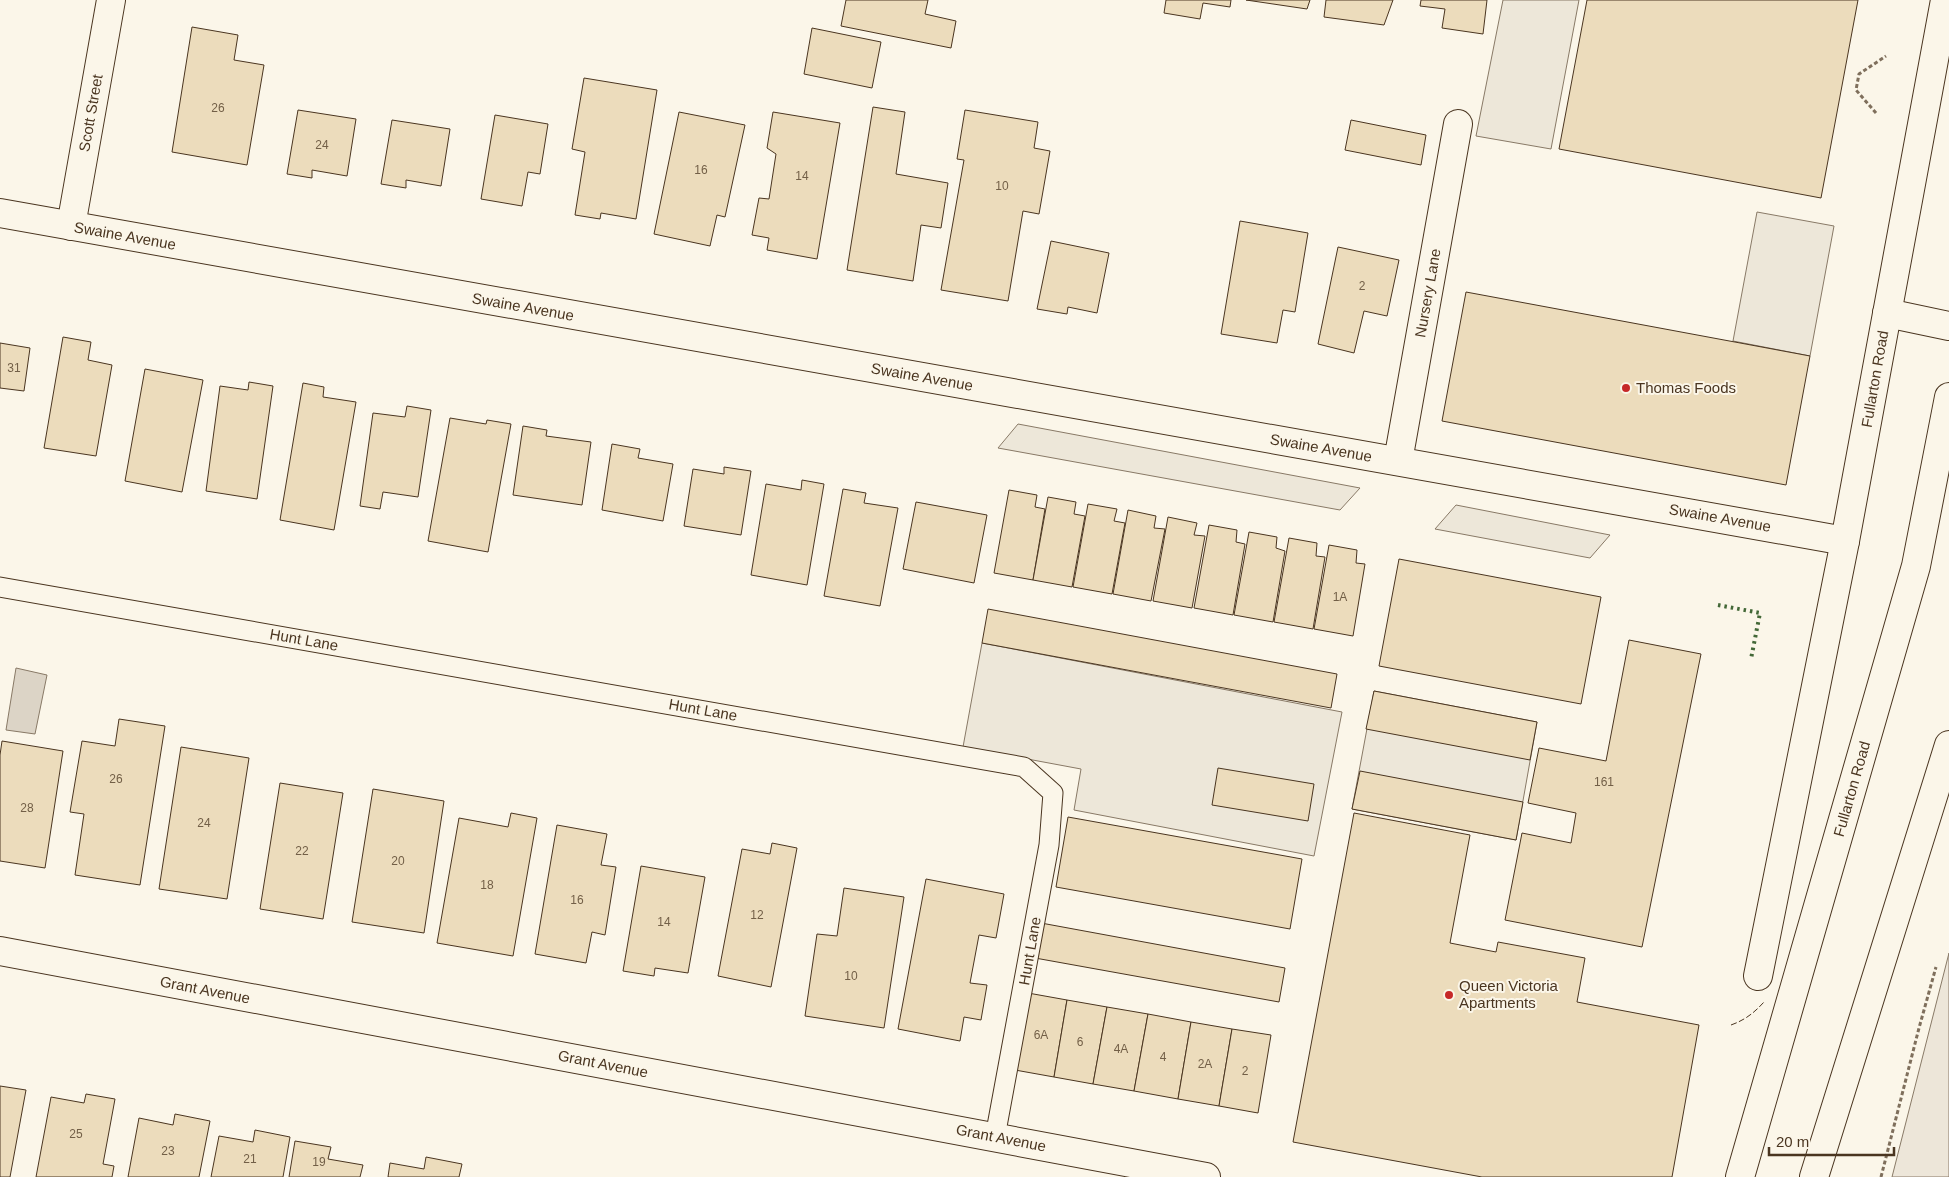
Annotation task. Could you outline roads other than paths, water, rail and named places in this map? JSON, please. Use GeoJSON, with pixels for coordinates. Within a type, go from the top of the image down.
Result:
{"type":"FeatureCollection","features":[{"type":"Feature","properties":{"kind":"main road","name":"Scott Street"},"geometry":{"type":"LineString","coordinates":[[71,226],[111,0]]}},
{"type":"Feature","properties":{"kind":"main road","name":"Fullarton Road"},"geometry":{"type":"LineString","coordinates":[[1758,976],[1845,540],[1945,0]]}},
{"type":"Feature","properties":{"kind":"main road","name":"Nursery Lane"},"geometry":{"type":"LineString","coordinates":[[1398,461],[1458,124]]}},
{"type":"Feature","properties":{"kind":"main road","name":"Swaine Avenue"},"geometry":{"type":"LineString","coordinates":[[0,213],[1845,540]]}},
{"type":"Feature","properties":{"kind":"main road","name":"Fullarton Road"},"geometry":{"type":"LineString","coordinates":[[1887,313],[1949,326]]}},
{"type":"Feature","properties":{"kind":"main road","name":"Fullarton Road"},"geometry":{"type":"LineString","coordinates":[[1740,1177],[1916,566],[1949,397]]}},
{"type":"Feature","properties":{"kind":"main road"},"geometry":{"type":"LineString","coordinates":[[1814,1177],[1949,745]]}},
{"type":"Feature","properties":{"kind":"main road","name":"Grant Avenue"},"geometry":{"type":"LineString","coordinates":[[0,952],[1206,1177]]}},
{"type":"Feature","properties":{"kind":"lane","name":"Hunt Lane"},"geometry":{"type":"LineString","coordinates":[[0,587],[1024,767],[1053,793],[1049,845],[995,1137]]}},
{"type":"Feature","properties":{"kind":"place","name":"Thomas Foods"},"geometry":{"type":"Point","coordinates":[1626,388]}},
{"type":"Feature","properties":{"kind":"place","name":"Queen Victoria Apartments"},"geometry":{"type":"Point","coordinates":[1449,995]}}]}
